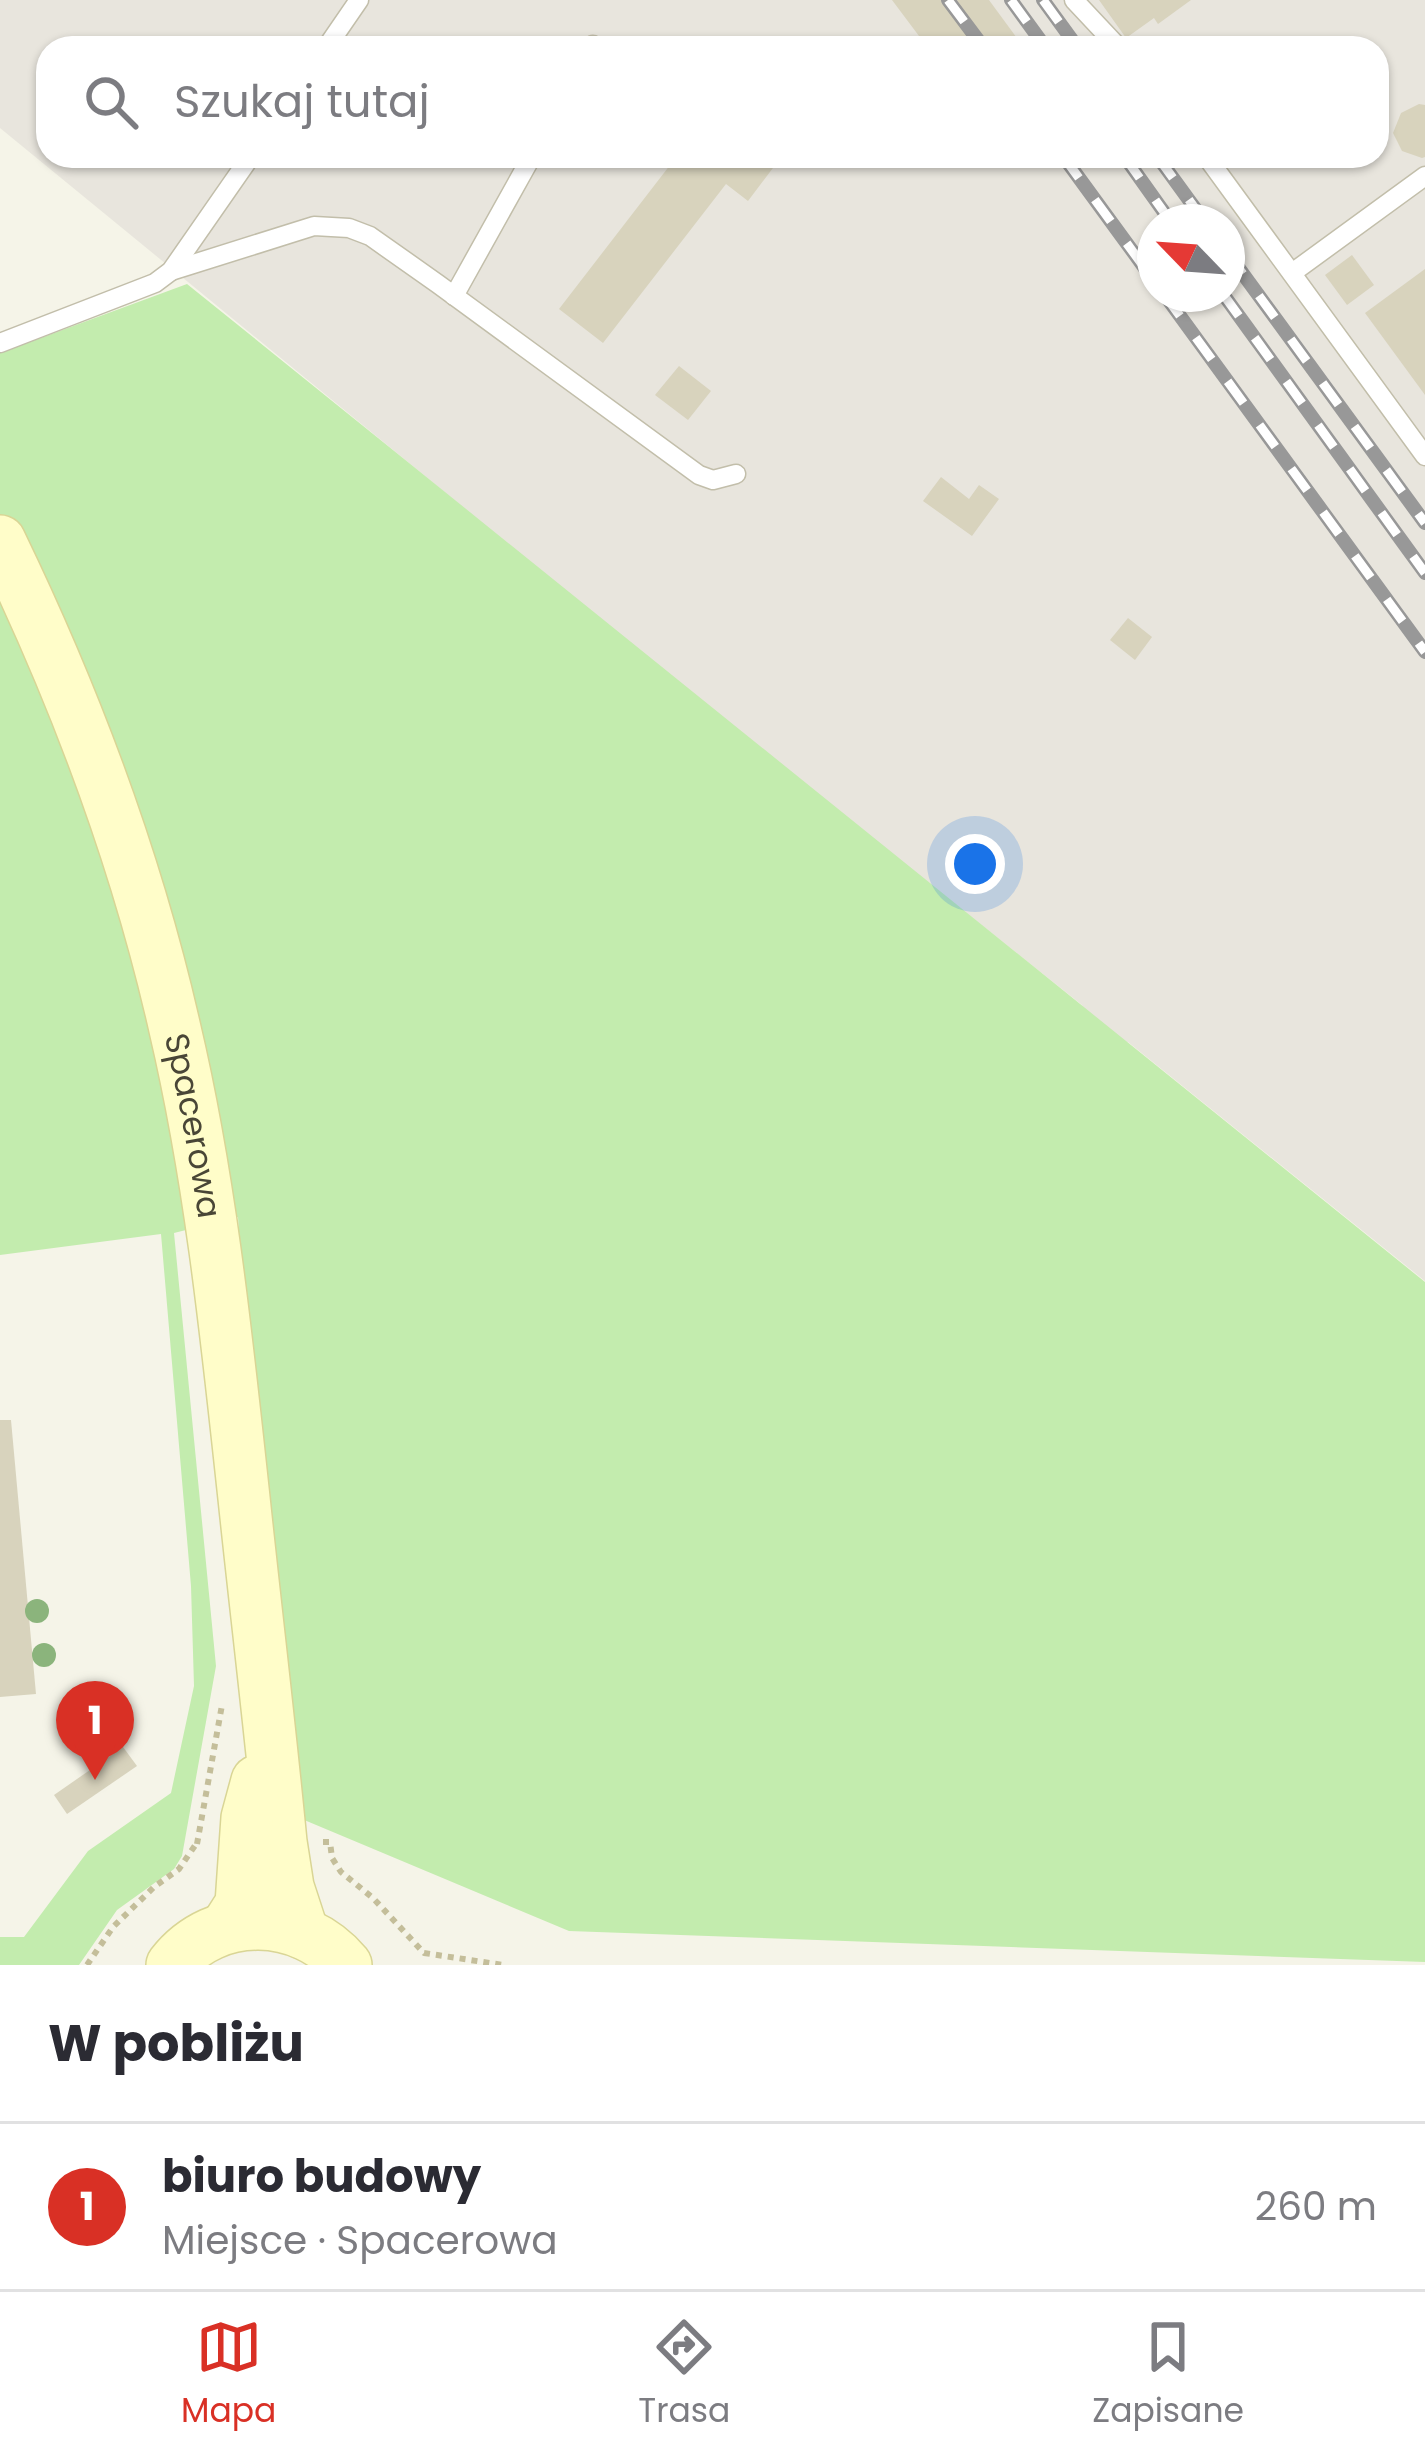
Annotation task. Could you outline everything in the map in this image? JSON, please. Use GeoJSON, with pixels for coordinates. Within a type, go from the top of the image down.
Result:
{"type":"FeatureCollection","features":[{"type":"Feature","properties":{"kind":"street","name":"Spacerowa"},"geometry":{"type":"LineString","coordinates":[[0,541],[43,630],[115,815],[176,1029],[235,1411],[268,1740],[288,1887],[303,1933]]}},
{"type":"Feature","properties":{"kind":"street","name":"Spacerowa"},"geometry":{"type":"LineString","coordinates":[[227,1927],[241,1904],[247,1818],[268,1740]]}},
{"type":"Feature","properties":{"kind":"street"},"geometry":{"type":"LineString","coordinates":[[172,1965],[202,1937],[227,1927],[280,1924],[323,1944],[346,1965]]}},
{"type":"Feature","properties":{"kind":"lane"},"geometry":{"type":"LineString","coordinates":[[334,36],[359,0]]}},
{"type":"Feature","properties":{"kind":"lane"},"geometry":{"type":"LineString","coordinates":[[1075,0],[1108,36]]}},
{"type":"Feature","properties":{"kind":"lane"},"geometry":{"type":"LineString","coordinates":[[0,343],[155,283],[171,271],[243,168]]}},
{"type":"Feature","properties":{"kind":"lane"},"geometry":{"type":"LineString","coordinates":[[454,296],[525,168]]}},
{"type":"Feature","properties":{"kind":"lane"},"geometry":{"type":"LineString","coordinates":[[1215,168],[1425,456]]}},
{"type":"Feature","properties":{"kind":"lane"},"geometry":{"type":"LineString","coordinates":[[1292,273],[1425,176]]}},
{"type":"Feature","properties":{"kind":"lane"},"geometry":{"type":"LineString","coordinates":[[171,271],[314,226],[349,228],[370,236],[699,476],[713,480],[736,474]]}},
{"type":"Feature","properties":{"kind":"path"},"geometry":{"type":"LineString","coordinates":[[197,1844],[226,1690]]}},
{"type":"Feature","properties":{"kind":"shaded area"},"geometry":{"type":"Polygon","coordinates":[[[0,0],[1425,0],[1425,1281],[1128,1042],[1095,1046],[1082,1005],[696,698],[49,168],[1389,168],[1389,36],[36,36],[36,157],[0,128],[0,0]]]}},
{"type":"Feature","properties":{"kind":"green space"},"geometry":{"type":"Polygon","coordinates":[[[187,284],[1425,1282],[1425,1962],[569,1931],[278,1809],[238,1217],[174,1233],[216,1666],[182,1856],[174,1869],[117,1910],[79,1965],[0,1965],[0,1937],[24,1937],[88,1851],[171,1793],[194,1686],[191,1586],[161,1234],[0,1255],[0,353],[187,284]]]}},
{"type":"Feature","properties":{"kind":"building"},"geometry":{"type":"Polygon","coordinates":[[[892,0],[989,0],[1015,36],[919,36],[892,0]]]}},
{"type":"Feature","properties":{"kind":"building"},"geometry":{"type":"Polygon","coordinates":[[[1099,0],[1191,0],[1158,24],[1154,18],[1125,36],[1099,0]]]}},
{"type":"Feature","properties":{"kind":"building"},"geometry":{"type":"Polygon","coordinates":[[[1425,105],[1422,158],[1402,151],[1393,133],[1401,113],[1425,105]]]}},
{"type":"Feature","properties":{"kind":"building"},"geometry":{"type":"Polygon","coordinates":[[[668,168],[773,168],[748,201],[726,184],[603,343],[559,309],[668,168]]]}},
{"type":"Feature","properties":{"kind":"building"},"geometry":{"type":"Polygon","coordinates":[[[1352,255],[1374,285],[1347,305],[1325,275],[1352,255]]]}},
{"type":"Feature","properties":{"kind":"building"},"geometry":{"type":"Polygon","coordinates":[[[1425,269],[1425,395],[1365,313],[1425,269]]]}},
{"type":"Feature","properties":{"kind":"building"},"geometry":{"type":"Polygon","coordinates":[[[679,366],[711,391],[688,420],[655,395],[679,366]]]}},
{"type":"Feature","properties":{"kind":"building"},"geometry":{"type":"Polygon","coordinates":[[[941,477],[969,499],[979,485],[999,499],[972,536],[923,501],[941,477]]]}},
{"type":"Feature","properties":{"kind":"building"},"geometry":{"type":"Polygon","coordinates":[[[1128,618],[1152,637],[1135,660],[1110,640],[1128,618]]]}},
{"type":"Feature","properties":{"kind":"building"},"geometry":{"type":"Polygon","coordinates":[[[0,1420],[11,1420],[36,1694],[0,1697],[0,1420]]]}},
{"type":"Feature","properties":{"kind":"building"},"geometry":{"type":"Polygon","coordinates":[[[123,1747],[137,1766],[67,1814],[54,1795],[123,1747]]]}},
{"type":"Feature","properties":{"kind":"railway"},"geometry":{"type":"LineString","coordinates":[[948,0],[975,36]]}},
{"type":"Feature","properties":{"kind":"railway"},"geometry":{"type":"LineString","coordinates":[[1011,0],[1037,36]]}},
{"type":"Feature","properties":{"kind":"railway"},"geometry":{"type":"LineString","coordinates":[[1043,0],[1069,36]]}},
{"type":"Feature","properties":{"kind":"railway"},"geometry":{"type":"LineString","coordinates":[[1072,168],[1137,257]]}},
{"type":"Feature","properties":{"kind":"railway"},"geometry":{"type":"LineString","coordinates":[[1133,168],[1158,204]]}},
{"type":"Feature","properties":{"kind":"railway"},"geometry":{"type":"LineString","coordinates":[[1166,168],[1192,204]]}},
{"type":"Feature","properties":{"kind":"railway"},"geometry":{"type":"LineString","coordinates":[[1245,277],[1425,523]]}},
{"type":"Feature","properties":{"kind":"railway"},"geometry":{"type":"LineString","coordinates":[[1177,312],[1425,652]]}},
{"type":"Feature","properties":{"kind":"railway"},"geometry":{"type":"LineString","coordinates":[[1236,312],[1425,573]]}},
{"type":"Feature","properties":{"kind":"place","name":"biuro budowy"},"geometry":{"type":"Point","coordinates":[95,1780]}}]}
